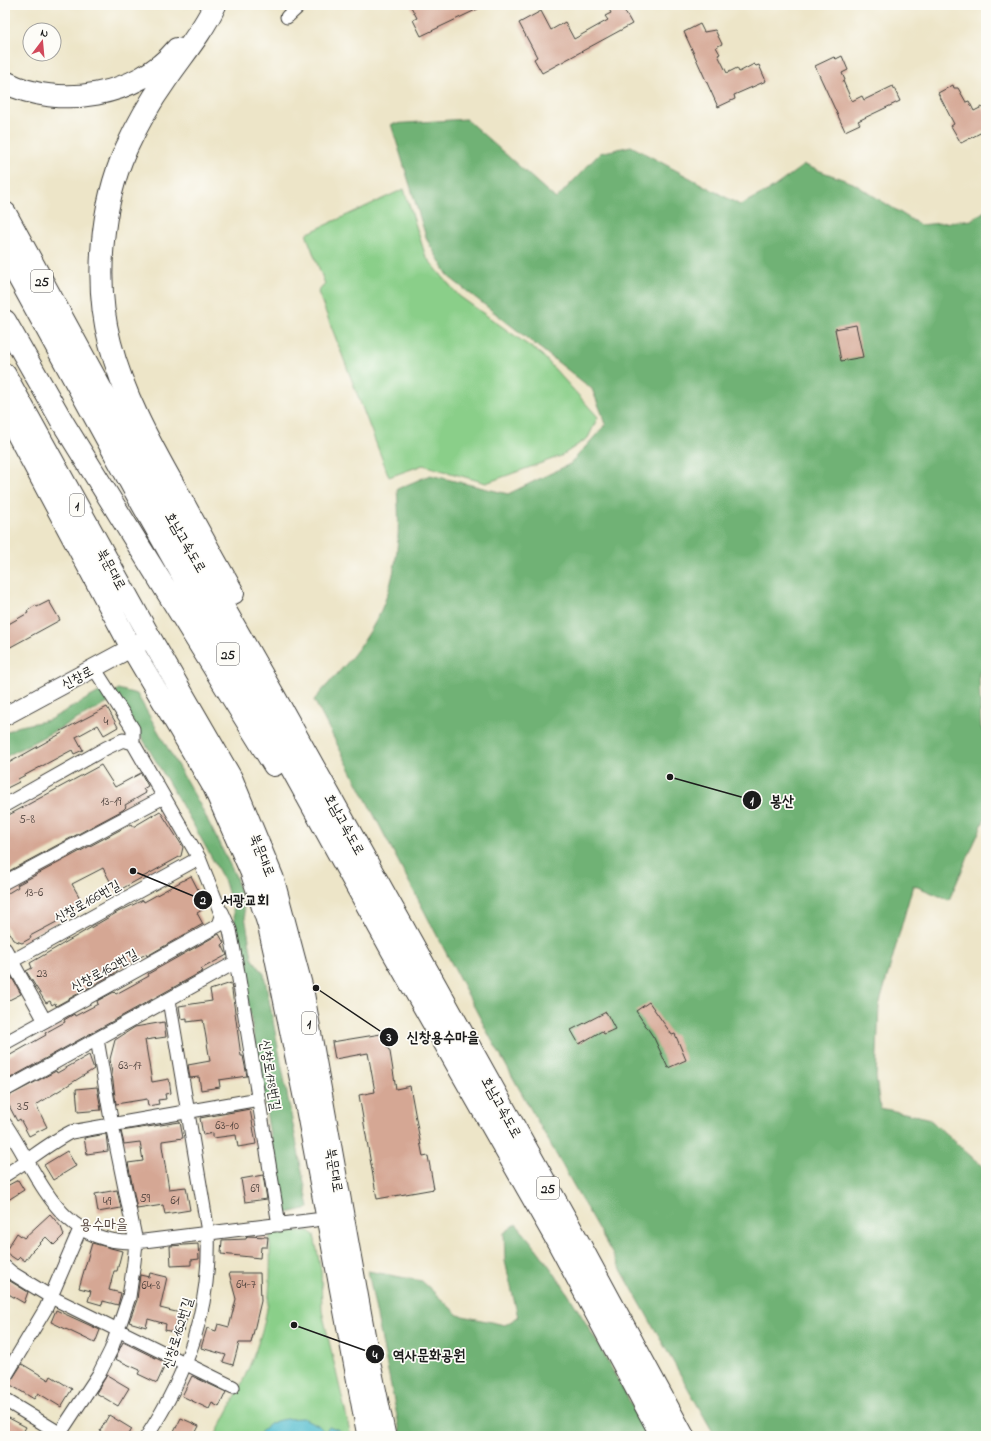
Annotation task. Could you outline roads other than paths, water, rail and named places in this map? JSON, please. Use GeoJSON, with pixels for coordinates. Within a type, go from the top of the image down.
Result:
{"type":"FeatureCollection","features":[{"type":"Feature","properties":{"kind":"highway"},"geometry":{"type":"LineString","coordinates":[[5,82],[32,92],[54,96],[84,96],[112,90],[136,81],[159,66],[170,56],[189,34],[204,5]]}},
{"type":"Feature","properties":{"kind":"highway"},"geometry":{"type":"LineString","coordinates":[[215,5],[201,31],[165,81],[141,119],[126,150],[114,183],[106,216],[103,254],[103,299],[110,342],[129,399],[160,462],[246,618],[274,696]]}},
{"type":"Feature","properties":{"kind":"highway","name":"호남고속도로"},"geometry":{"type":"LineString","coordinates":[[5,213],[150,479],[274,696],[575,1236],[683,1436]]}},
{"type":"Feature","properties":{"kind":"highway","name":"호남고속도로"},"geometry":{"type":"LineString","coordinates":[[5,252],[134,489],[557,1240],[662,1436]]}},
{"type":"Feature","properties":{"kind":"highway"},"geometry":{"type":"LineString","coordinates":[[5,322],[63,423],[276,768],[327,833]]}},
{"type":"Feature","properties":{"kind":"main road","name":"북문대로"},"geometry":{"type":"LineString","coordinates":[[5,374],[150,637],[232,779],[273,878],[282,907],[303,991],[364,1332],[385,1436]]}},
{"type":"Feature","properties":{"kind":"main road","name":"북문대로"},"geometry":{"type":"LineString","coordinates":[[5,411],[132,647],[214,788],[251,872],[268,924],[307,1111],[368,1436]]}},
{"type":"Feature","properties":{"kind":"main road","name":"신창로"},"geometry":{"type":"LineString","coordinates":[[5,716],[150,637]]}},
{"type":"Feature","properties":{"kind":"street"},"geometry":{"type":"LineString","coordinates":[[287,17],[300,5]]}},
{"type":"Feature","properties":{"kind":"street","name":"신창로178번길"},"geometry":{"type":"LineString","coordinates":[[94,668],[133,730],[133,743],[199,858],[224,922],[236,962],[279,1225]]}},
{"type":"Feature","properties":{"kind":"street"},"geometry":{"type":"LineString","coordinates":[[5,805],[106,748],[123,740],[133,743]]}},
{"type":"Feature","properties":{"kind":"street"},"geometry":{"type":"LineString","coordinates":[[5,882],[164,797]]}},
{"type":"Feature","properties":{"kind":"street","name":"신창로166번길"},"geometry":{"type":"LineString","coordinates":[[12,961],[199,858]]}},
{"type":"Feature","properties":{"kind":"street","name":"신창로162번길"},"geometry":{"type":"LineString","coordinates":[[5,1043],[224,922]]}},
{"type":"Feature","properties":{"kind":"street"},"geometry":{"type":"LineString","coordinates":[[5,949],[45,1021]]}},
{"type":"Feature","properties":{"kind":"street"},"geometry":{"type":"LineString","coordinates":[[5,1090],[236,962]]}},
{"type":"Feature","properties":{"kind":"street","name":"신창로162번길"},"geometry":{"type":"LineString","coordinates":[[147,1436],[168,1401],[185,1364],[206,1292],[209,1255],[208,1232],[169,1000]]}},
{"type":"Feature","properties":{"kind":"street"},"geometry":{"type":"LineString","coordinates":[[5,1400],[62,1435],[99,1374],[119,1331],[133,1276],[136,1242],[112,1124],[97,1039]]}},
{"type":"Feature","properties":{"kind":"street"},"geometry":{"type":"LineString","coordinates":[[5,1175],[27,1162],[60,1138],[77,1131],[259,1099]]}},
{"type":"Feature","properties":{"kind":"street"},"geometry":{"type":"LineString","coordinates":[[6,1128],[53,1203],[61,1212],[80,1228],[113,1240],[136,1242],[315,1220]]}},
{"type":"Feature","properties":{"kind":"street"},"geometry":{"type":"LineString","coordinates":[[5,1377],[38,1323],[80,1228]]}},
{"type":"Feature","properties":{"kind":"street"},"geometry":{"type":"LineString","coordinates":[[5,1267],[12,1273],[51,1296],[233,1388]]}},
{"type":"Feature","properties":{"kind":"water"},"geometry":{"type":"Polygon","coordinates":[[[303,1418],[318,1425],[325,1432],[329,1426],[339,1430],[337,1436],[259,1436],[262,1430],[272,1423],[284,1419],[303,1418]]]}},
{"type":"Feature","properties":{"kind":"place","name":"봉산"},"geometry":{"type":"Point","coordinates":[670,777]}},
{"type":"Feature","properties":{"kind":"place","name":"서광교회"},"geometry":{"type":"Point","coordinates":[133,871]}},
{"type":"Feature","properties":{"kind":"place","name":"신창용수마을"},"geometry":{"type":"Point","coordinates":[316,988]}},
{"type":"Feature","properties":{"kind":"place","name":"역사문화공원"},"geometry":{"type":"Point","coordinates":[294,1325]}},
{"type":"Feature","properties":{"kind":"district","name":"용수마을"},"geometry":{"type":"Point","coordinates":[104,1224]}}]}
